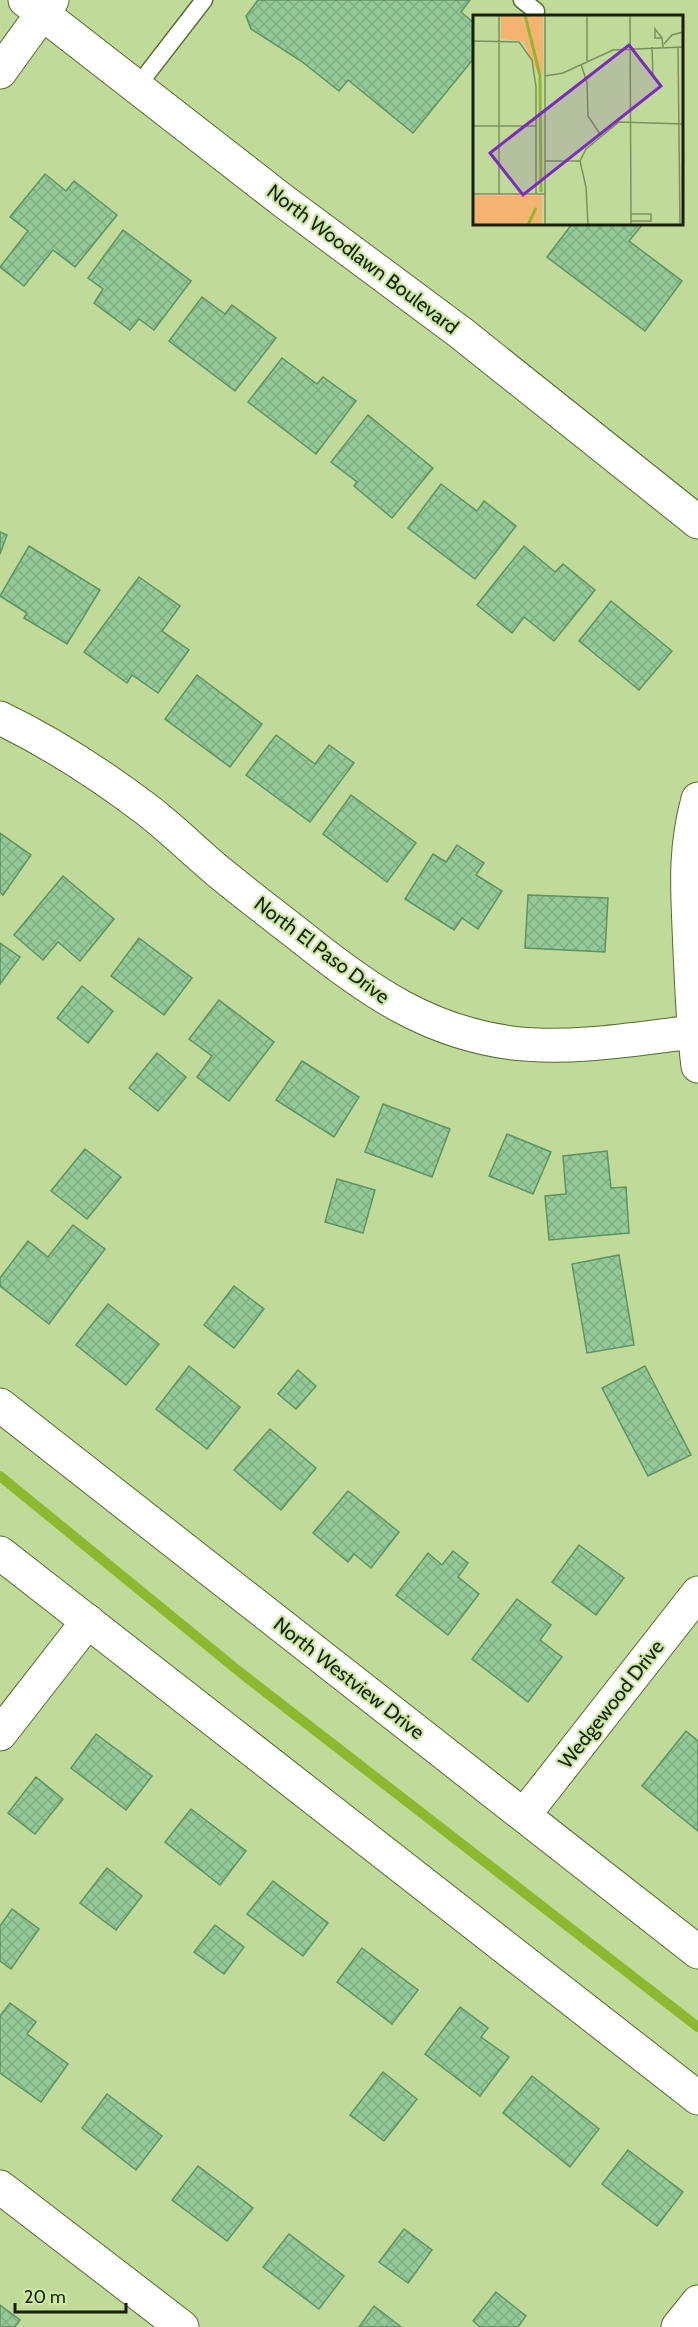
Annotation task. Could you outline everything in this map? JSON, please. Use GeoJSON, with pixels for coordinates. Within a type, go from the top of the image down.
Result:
{"type":"FeatureCollection","features":[{"type":"Feature","properties":{"kind":"street","name":"North Woodlawn Boulevard"},"geometry":{"type":"LineString","coordinates":[[40,5],[136,88],[461,333],[698,522]]}},
{"type":"Feature","properties":{"kind":"street"},"geometry":{"type":"LineString","coordinates":[[0,72],[40,5]]}},
{"type":"Feature","properties":{"kind":"street","name":"North El Paso Drive"},"geometry":{"type":"LineString","coordinates":[[0,718],[62,752],[148,810],[219,872],[354,979],[406,1011],[454,1030],[510,1043],[588,1045],[693,1032]]}},
{"type":"Feature","properties":{"kind":"street"},"geometry":{"type":"LineString","coordinates":[[698,799],[690,828],[686,861],[693,1032],[698,1066]]}},
{"type":"Feature","properties":{"kind":"street","name":"North Westview Drive"},"geometry":{"type":"LineString","coordinates":[[0,1405],[698,1952]]}},
{"type":"Feature","properties":{"kind":"street"},"geometry":{"type":"LineString","coordinates":[[0,1553],[698,2098]]}},
{"type":"Feature","properties":{"kind":"street","name":"Wedgewood Drive"},"geometry":{"type":"LineString","coordinates":[[524,1815],[698,1593]]}},
{"type":"Feature","properties":{"kind":"street"},"geometry":{"type":"LineString","coordinates":[[0,1734],[88,1621]]}},
{"type":"Feature","properties":{"kind":"street"},"geometry":{"type":"LineString","coordinates":[[0,2187],[182,2327]]}},
{"type":"Feature","properties":{"kind":"street"},"geometry":{"type":"LineString","coordinates":[[678,2327],[698,2302]]}},
{"type":"Feature","properties":{"kind":"lane"},"geometry":{"type":"LineString","coordinates":[[136,88],[204,0]]}},
{"type":"Feature","properties":{"kind":"lane"},"geometry":{"type":"LineString","coordinates":[[522,0],[536,11]]}},
{"type":"Feature","properties":{"kind":"building"},"geometry":{"type":"Polygon","coordinates":[[[258,0],[470,0],[461,12],[473,22],[473,59],[413,133],[348,80],[339,91],[301,61],[251,29],[246,16],[258,0]]]}},
{"type":"Feature","properties":{"kind":"building"},"geometry":{"type":"Polygon","coordinates":[[[45,174],[66,191],[74,181],[117,215],[75,267],[53,250],[24,286],[0,267],[28,231],[10,217],[45,174]]]}},
{"type":"Feature","properties":{"kind":"building"},"geometry":{"type":"Polygon","coordinates":[[[571,225],[642,225],[629,241],[682,281],[645,331],[547,257],[571,225]]]}},
{"type":"Feature","properties":{"kind":"building"},"geometry":{"type":"Polygon","coordinates":[[[123,230],[191,281],[154,330],[139,319],[130,330],[94,303],[103,289],[88,278],[123,230]]]}},
{"type":"Feature","properties":{"kind":"building"},"geometry":{"type":"Polygon","coordinates":[[[202,297],[225,314],[232,305],[276,338],[235,391],[169,341],[202,297]]]}},
{"type":"Feature","properties":{"kind":"building"},"geometry":{"type":"Polygon","coordinates":[[[282,358],[317,384],[323,377],[356,401],[316,454],[248,402],[282,358]]]}},
{"type":"Feature","properties":{"kind":"building"},"geometry":{"type":"Polygon","coordinates":[[[368,415],[433,468],[392,518],[354,486],[357,482],[331,462],[368,415]]]}},
{"type":"Feature","properties":{"kind":"building"},"geometry":{"type":"Polygon","coordinates":[[[441,484],[477,511],[484,501],[516,526],[475,579],[408,528],[441,484]]]}},
{"type":"Feature","properties":{"kind":"building"},"geometry":{"type":"Polygon","coordinates":[[[0,532],[7,535],[0,554],[0,532]]]}},
{"type":"Feature","properties":{"kind":"building"},"geometry":{"type":"Polygon","coordinates":[[[29,546],[100,590],[67,644],[24,618],[27,613],[0,596],[29,546]]]}},
{"type":"Feature","properties":{"kind":"building"},"geometry":{"type":"Polygon","coordinates":[[[524,546],[555,572],[563,564],[595,590],[554,641],[524,617],[512,633],[477,605],[524,546]]]}},
{"type":"Feature","properties":{"kind":"building"},"geometry":{"type":"Polygon","coordinates":[[[139,577],[180,606],[162,631],[189,650],[158,693],[132,675],[127,683],[84,652],[139,577]]]}},
{"type":"Feature","properties":{"kind":"building"},"geometry":{"type":"Polygon","coordinates":[[[611,601],[672,651],[639,690],[579,641],[611,601]]]}},
{"type":"Feature","properties":{"kind":"building"},"geometry":{"type":"Polygon","coordinates":[[[197,675],[262,724],[230,767],[165,719],[197,675]]]}},
{"type":"Feature","properties":{"kind":"building"},"geometry":{"type":"Polygon","coordinates":[[[276,735],[315,764],[329,745],[354,763],[310,822],[246,775],[276,735]]]}},
{"type":"Feature","properties":{"kind":"building"},"geometry":{"type":"Polygon","coordinates":[[[351,795],[416,843],[387,882],[323,834],[351,795]]]}},
{"type":"Feature","properties":{"kind":"building"},"geometry":{"type":"Polygon","coordinates":[[[0,833],[31,855],[3,895],[0,892],[0,833]]]}},
{"type":"Feature","properties":{"kind":"building"},"geometry":{"type":"Polygon","coordinates":[[[457,845],[484,863],[476,875],[502,891],[478,929],[462,918],[454,930],[405,899],[433,854],[446,862],[457,845]]]}},
{"type":"Feature","properties":{"kind":"building"},"geometry":{"type":"Polygon","coordinates":[[[63,876],[114,919],[80,961],[58,942],[43,960],[14,935],[63,876]]]}},
{"type":"Feature","properties":{"kind":"building"},"geometry":{"type":"Polygon","coordinates":[[[528,895],[608,898],[605,952],[525,948],[528,895]]]}},
{"type":"Feature","properties":{"kind":"building"},"geometry":{"type":"Polygon","coordinates":[[[139,938],[192,978],[164,1015],[111,976],[139,938]]]}},
{"type":"Feature","properties":{"kind":"building"},"geometry":{"type":"Polygon","coordinates":[[[0,943],[20,957],[0,984],[0,943]]]}},
{"type":"Feature","properties":{"kind":"building"},"geometry":{"type":"Polygon","coordinates":[[[82,986],[113,1011],[88,1043],[57,1018],[82,986]]]}},
{"type":"Feature","properties":{"kind":"building"},"geometry":{"type":"Polygon","coordinates":[[[219,1000],[274,1042],[229,1101],[197,1077],[212,1056],[189,1039],[219,1000]]]}},
{"type":"Feature","properties":{"kind":"building"},"geometry":{"type":"Polygon","coordinates":[[[157,1053],[186,1077],[158,1111],[129,1088],[157,1053]]]}},
{"type":"Feature","properties":{"kind":"building"},"geometry":{"type":"Polygon","coordinates":[[[302,1061],[359,1097],[334,1137],[276,1100],[302,1061]]]}},
{"type":"Feature","properties":{"kind":"building"},"geometry":{"type":"Polygon","coordinates":[[[383,1104],[450,1129],[432,1177],[365,1152],[383,1104]]]}},
{"type":"Feature","properties":{"kind":"building"},"geometry":{"type":"Polygon","coordinates":[[[507,1134],[551,1152],[533,1194],[489,1176],[507,1134]]]}},
{"type":"Feature","properties":{"kind":"building"},"geometry":{"type":"Polygon","coordinates":[[[85,1149],[121,1177],[87,1219],[51,1191],[85,1149]]]}},
{"type":"Feature","properties":{"kind":"building"},"geometry":{"type":"Polygon","coordinates":[[[607,1151],[611,1188],[626,1187],[629,1233],[549,1240],[545,1196],[566,1194],[563,1156],[607,1151]]]}},
{"type":"Feature","properties":{"kind":"building"},"geometry":{"type":"Polygon","coordinates":[[[337,1179],[375,1190],[363,1233],[325,1222],[337,1179]]]}},
{"type":"Feature","properties":{"kind":"building"},"geometry":{"type":"Polygon","coordinates":[[[73,1225],[105,1249],[49,1324],[0,1286],[0,1278],[28,1241],[48,1257],[73,1225]]]}},
{"type":"Feature","properties":{"kind":"building"},"geometry":{"type":"Polygon","coordinates":[[[619,1255],[634,1345],[587,1353],[572,1264],[619,1255]]]}},
{"type":"Feature","properties":{"kind":"building"},"geometry":{"type":"Polygon","coordinates":[[[234,1286],[264,1309],[234,1348],[204,1325],[234,1286]]]}},
{"type":"Feature","properties":{"kind":"building"},"geometry":{"type":"Polygon","coordinates":[[[108,1304],[159,1344],[126,1385],[76,1345],[108,1304]]]}},
{"type":"Feature","properties":{"kind":"building"},"geometry":{"type":"Polygon","coordinates":[[[189,1366],[240,1407],[207,1449],[156,1409],[189,1366]]]}},
{"type":"Feature","properties":{"kind":"building"},"geometry":{"type":"Polygon","coordinates":[[[645,1366],[691,1455],[648,1476],[602,1388],[645,1366]]]}},
{"type":"Feature","properties":{"kind":"building"},"geometry":{"type":"Polygon","coordinates":[[[298,1370],[316,1386],[296,1409],[278,1394],[298,1370]]]}},
{"type":"Feature","properties":{"kind":"building"},"geometry":{"type":"Polygon","coordinates":[[[270,1429],[316,1468],[281,1510],[234,1470],[270,1429]]]}},
{"type":"Feature","properties":{"kind":"building"},"geometry":{"type":"Polygon","coordinates":[[[348,1491],[399,1532],[371,1568],[354,1554],[348,1562],[313,1533],[348,1491]]]}},
{"type":"Feature","properties":{"kind":"building"},"geometry":{"type":"Polygon","coordinates":[[[579,1545],[624,1578],[596,1615],[552,1582],[579,1545]]]}},
{"type":"Feature","properties":{"kind":"building"},"geometry":{"type":"Polygon","coordinates":[[[453,1551],[468,1563],[458,1577],[479,1594],[448,1635],[396,1595],[428,1553],[442,1565],[453,1551]]]}},
{"type":"Feature","properties":{"kind":"building"},"geometry":{"type":"Polygon","coordinates":[[[517,1599],[551,1625],[540,1640],[562,1657],[528,1702],[472,1659],[517,1599]]]}},
{"type":"Feature","properties":{"kind":"building"},"geometry":{"type":"Polygon","coordinates":[[[686,1731],[698,1741],[698,1831],[642,1786],[686,1731]]]}},
{"type":"Feature","properties":{"kind":"building"},"geometry":{"type":"Polygon","coordinates":[[[96,1734],[152,1776],[126,1810],[71,1768],[96,1734]]]}},
{"type":"Feature","properties":{"kind":"building"},"geometry":{"type":"Polygon","coordinates":[[[36,1777],[63,1799],[35,1834],[8,1813],[36,1777]]]}},
{"type":"Feature","properties":{"kind":"building"},"geometry":{"type":"Polygon","coordinates":[[[191,1809],[246,1851],[220,1885],[165,1842],[191,1809]]]}},
{"type":"Feature","properties":{"kind":"building"},"geometry":{"type":"Polygon","coordinates":[[[107,1868],[142,1896],[116,1930],[80,1903],[107,1868]]]}},
{"type":"Feature","properties":{"kind":"building"},"geometry":{"type":"Polygon","coordinates":[[[273,1881],[328,1923],[303,1956],[247,1914],[273,1881]]]}},
{"type":"Feature","properties":{"kind":"building"},"geometry":{"type":"Polygon","coordinates":[[[12,1909],[39,1929],[11,1969],[0,1961],[0,1926],[12,1909]]]}},
{"type":"Feature","properties":{"kind":"building"},"geometry":{"type":"Polygon","coordinates":[[[215,1925],[244,1947],[224,1974],[194,1952],[215,1925]]]}},
{"type":"Feature","properties":{"kind":"building"},"geometry":{"type":"Polygon","coordinates":[[[362,1948],[418,1990],[392,2024],[337,1982],[362,1948]]]}},
{"type":"Feature","properties":{"kind":"building"},"geometry":{"type":"Polygon","coordinates":[[[10,2003],[36,2022],[27,2034],[68,2064],[41,2102],[0,2073],[0,2016],[10,2003]]]}},
{"type":"Feature","properties":{"kind":"building"},"geometry":{"type":"Polygon","coordinates":[[[460,2007],[488,2028],[481,2037],[509,2057],[480,2096],[425,2054],[460,2007]]]}},
{"type":"Feature","properties":{"kind":"building"},"geometry":{"type":"Polygon","coordinates":[[[383,2072],[417,2099],[384,2141],[350,2115],[383,2072]]]}},
{"type":"Feature","properties":{"kind":"building"},"geometry":{"type":"Polygon","coordinates":[[[532,2076],[599,2129],[570,2167],[503,2113],[532,2076]]]}},
{"type":"Feature","properties":{"kind":"building"},"geometry":{"type":"Polygon","coordinates":[[[107,2094],[162,2136],[136,2170],[82,2128],[107,2094]]]}},
{"type":"Feature","properties":{"kind":"building"},"geometry":{"type":"Polygon","coordinates":[[[628,2150],[683,2192],[657,2226],[602,2184],[628,2150]]]}},
{"type":"Feature","properties":{"kind":"building"},"geometry":{"type":"Polygon","coordinates":[[[198,2166],[253,2208],[227,2241],[172,2200],[198,2166]]]}},
{"type":"Feature","properties":{"kind":"building"},"geometry":{"type":"Polygon","coordinates":[[[404,2229],[432,2250],[408,2283],[379,2262],[404,2229]]]}},
{"type":"Feature","properties":{"kind":"building"},"geometry":{"type":"Polygon","coordinates":[[[289,2234],[344,2276],[319,2309],[263,2267],[289,2234]]]}},
{"type":"Feature","properties":{"kind":"building"},"geometry":{"type":"Polygon","coordinates":[[[496,2292],[526,2316],[518,2327],[480,2327],[473,2321],[496,2292]]]}},
{"type":"Feature","properties":{"kind":"building"},"geometry":{"type":"Polygon","coordinates":[[[0,2305],[20,2320],[15,2327],[0,2327],[0,2305]]]}},
{"type":"Feature","properties":{"kind":"building"},"geometry":{"type":"Polygon","coordinates":[[[374,2306],[401,2327],[359,2327],[374,2306]]]}},
{"type":"Feature","properties":{"kind":"waterway"},"geometry":{"type":"LineString","coordinates":[[0,1476],[241,1673],[698,2027]]}}]}
